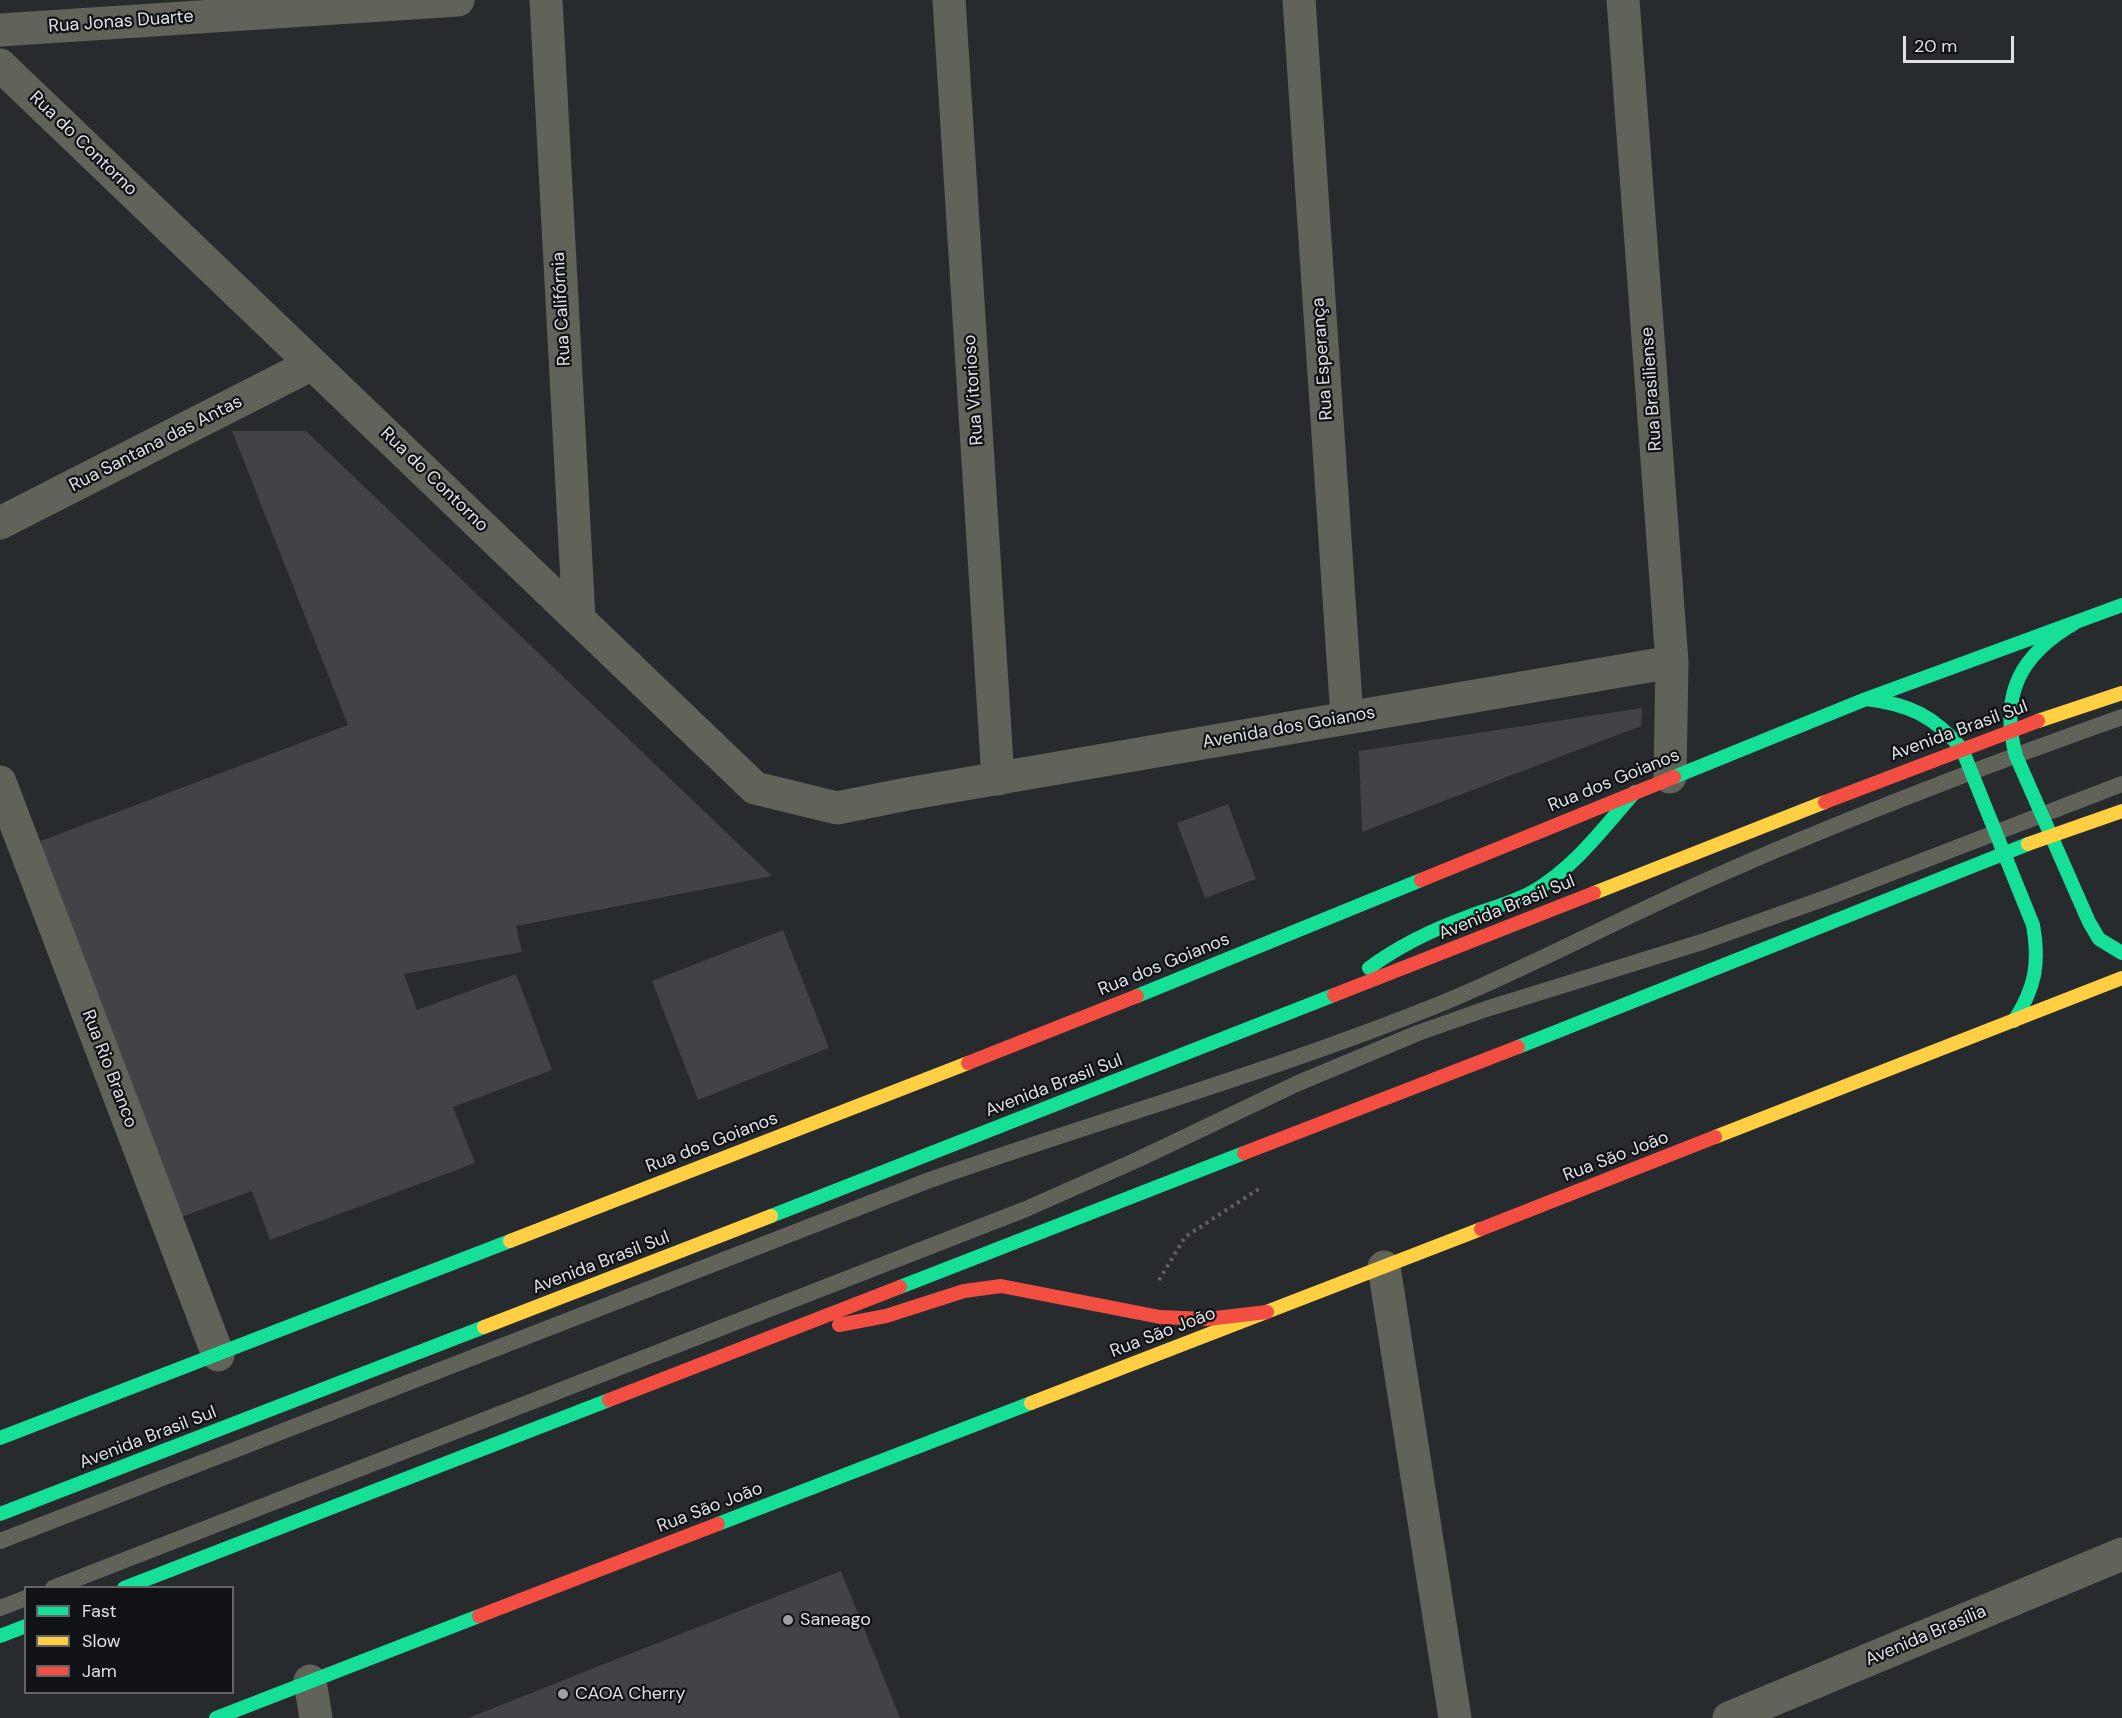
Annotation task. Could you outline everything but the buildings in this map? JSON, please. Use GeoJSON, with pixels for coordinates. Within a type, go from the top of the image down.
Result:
{"type":"FeatureCollection","features":[{"type":"Feature","properties":{"kind":"main road","name":"Rua dos Goianos"},"geometry":{"type":"LineString","coordinates":[[0,1438],[920,1082],[1866,699],[2122,605]]}},
{"type":"Feature","properties":{"kind":"main road"},"geometry":{"type":"LineString","coordinates":[[2075,623],[2037,651],[2024,669],[2015,689],[2010,710],[2009,732],[2016,756],[2089,922],[2099,939],[2122,953]]}},
{"type":"Feature","properties":{"kind":"main road","name":"Avenida Brasil Sul"},"geometry":{"type":"LineString","coordinates":[[0,1514],[826,1195],[1962,749],[2122,693]]}},
{"type":"Feature","properties":{"kind":"main road"},"geometry":{"type":"LineString","coordinates":[[1866,699],[1886,700],[1907,705],[1926,714],[1952,736],[1962,749],[2032,925],[2037,947],[2037,969],[2032,988],[2025,1005],[2014,1021]]}},
{"type":"Feature","properties":{"kind":"main road"},"geometry":{"type":"LineString","coordinates":[[1347,991],[1364,972],[1385,955],[1408,941],[1532,892],[1557,876],[1576,860],[1635,792]]}},
{"type":"Feature","properties":{"kind":"main road"},"geometry":{"type":"LineString","coordinates":[[127,1586],[1636,1001],[2004,853],[2122,811]]}},
{"type":"Feature","properties":{"kind":"main road","name":"Rua São João"},"geometry":{"type":"LineString","coordinates":[[216,1718],[1384,1267],[2122,978]]}},
{"type":"Feature","properties":{"kind":"main road"},"geometry":{"type":"LineString","coordinates":[[783,1331],[855,1323],[916,1308],[964,1291],[1001,1286],[1160,1317],[1208,1319],[1267,1312]]}},
{"type":"Feature","properties":{"kind":"main road"},"geometry":{"type":"LineString","coordinates":[[0,1636],[24,1627]]}},
{"type":"Feature","properties":{"kind":"street","name":"Rua Jonas Duarte"},"geometry":{"type":"LineString","coordinates":[[0,30],[458,0]]}},
{"type":"Feature","properties":{"kind":"street","name":"Rua Califórnia"},"geometry":{"type":"LineString","coordinates":[[546,0],[579,619]]}},
{"type":"Feature","properties":{"kind":"street","name":"Rua Vitorioso"},"geometry":{"type":"LineString","coordinates":[[949,0],[998,779]]}},
{"type":"Feature","properties":{"kind":"street","name":"Rua Esperança"},"geometry":{"type":"LineString","coordinates":[[1299,0],[1347,718]]}},
{"type":"Feature","properties":{"kind":"street","name":"Rua Brasiliense"},"geometry":{"type":"LineString","coordinates":[[1623,0],[1672,662],[1670,777]]}},
{"type":"Feature","properties":{"kind":"street","name":"Rua do Contorno"},"geometry":{"type":"LineString","coordinates":[[0,65],[755,788],[837,808],[907,794]]}},
{"type":"Feature","properties":{"kind":"street","name":"Rua Santana das Antas"},"geometry":{"type":"LineString","coordinates":[[0,524],[312,364]]}},
{"type":"Feature","properties":{"kind":"street","name":"Avenida dos Goianos"},"geometry":{"type":"LineString","coordinates":[[907,794],[1672,662]]}},
{"type":"Feature","properties":{"kind":"street","name":"Rua Rio Branco"},"geometry":{"type":"LineString","coordinates":[[0,782],[218,1355]]}},
{"type":"Feature","properties":{"kind":"street"},"geometry":{"type":"LineString","coordinates":[[1384,1267],[1455,1718]]}},
{"type":"Feature","properties":{"kind":"street","name":"Avenida Brasília"},"geometry":{"type":"LineString","coordinates":[[1729,1718],[2122,1554]]}},
{"type":"Feature","properties":{"kind":"street"},"geometry":{"type":"LineString","coordinates":[[310,1681],[316,1718]]}},
{"type":"Feature","properties":{"kind":"lane"},"geometry":{"type":"LineString","coordinates":[[0,1541],[886,1196],[1016,1149],[1262,1071],[1386,1025],[1516,970],[1717,876],[1885,806],[2122,717]]}},
{"type":"Feature","properties":{"kind":"lane"},"geometry":{"type":"LineString","coordinates":[[56,1586],[1026,1209],[1139,1159],[1296,1084],[1418,1033],[1486,1009],[1702,942],[1833,895],[2122,784]]}},
{"type":"Feature","properties":{"kind":"lane"},"geometry":{"type":"LineString","coordinates":[[0,1608],[24,1599]]}},
{"type":"Feature","properties":{"kind":"path"},"geometry":{"type":"LineString","coordinates":[[1154,1287],[1185,1237],[1261,1187]]}},
{"type":"Feature","properties":{"kind":"traffic: fast"},"geometry":{"type":"LineString","coordinates":[[1674,777],[1866,699],[2122,605]]}},
{"type":"Feature","properties":{"kind":"traffic: fast"},"geometry":{"type":"LineString","coordinates":[[2075,623],[2056,635],[2028,662],[2013,695],[2010,713],[2011,734],[2016,756],[2089,922],[2099,939],[2122,953]]}},
{"type":"Feature","properties":{"kind":"traffic: fast"},"geometry":{"type":"LineString","coordinates":[[1866,699],[1895,704],[1920,714],[1941,728],[1962,749],[2033,925],[2036,952],[2034,975],[2027,998],[2014,1021]]}},
{"type":"Feature","properties":{"kind":"traffic: fast"},"geometry":{"type":"LineString","coordinates":[[1369,968],[1430,932],[1534,891],[1576,858],[1635,792]]}},
{"type":"Feature","properties":{"kind":"traffic: fast"},"geometry":{"type":"LineString","coordinates":[[1518,1047],[2028,844]]}},
{"type":"Feature","properties":{"kind":"traffic: fast"},"geometry":{"type":"LineString","coordinates":[[1137,996],[1421,880]]}},
{"type":"Feature","properties":{"kind":"traffic: fast"},"geometry":{"type":"LineString","coordinates":[[771,1216],[1334,995]]}},
{"type":"Feature","properties":{"kind":"traffic: fast"},"geometry":{"type":"LineString","coordinates":[[900,1287],[1244,1153]]}},
{"type":"Feature","properties":{"kind":"traffic: fast"},"geometry":{"type":"LineString","coordinates":[[0,1438],[510,1241]]}},
{"type":"Feature","properties":{"kind":"traffic: fast"},"geometry":{"type":"LineString","coordinates":[[0,1514],[484,1327]]}},
{"type":"Feature","properties":{"kind":"traffic: fast"},"geometry":{"type":"LineString","coordinates":[[129,1586],[609,1400]]}},
{"type":"Feature","properties":{"kind":"traffic: fast"},"geometry":{"type":"LineString","coordinates":[[718,1524],[1031,1403]]}},
{"type":"Feature","properties":{"kind":"traffic: fast"},"geometry":{"type":"LineString","coordinates":[[216,1718],[479,1616]]}},
{"type":"Feature","properties":{"kind":"traffic: fast"},"geometry":{"type":"LineString","coordinates":[[0,1636],[24,1627]]}},
{"type":"Feature","properties":{"kind":"traffic: slow"},"geometry":{"type":"LineString","coordinates":[[2038,721],[2122,693]]}},
{"type":"Feature","properties":{"kind":"traffic: slow"},"geometry":{"type":"LineString","coordinates":[[1594,893],[1825,802]]}},
{"type":"Feature","properties":{"kind":"traffic: slow"},"geometry":{"type":"LineString","coordinates":[[2028,844],[2122,811]]}},
{"type":"Feature","properties":{"kind":"traffic: slow"},"geometry":{"type":"LineString","coordinates":[[1715,1137],[2122,978]]}},
{"type":"Feature","properties":{"kind":"traffic: slow"},"geometry":{"type":"LineString","coordinates":[[510,1241],[968,1063]]}},
{"type":"Feature","properties":{"kind":"traffic: slow"},"geometry":{"type":"LineString","coordinates":[[484,1327],[771,1216]]}},
{"type":"Feature","properties":{"kind":"traffic: slow"},"geometry":{"type":"LineString","coordinates":[[1031,1403],[1481,1229]]}},
{"type":"Feature","properties":{"kind":"traffic: jam"},"geometry":{"type":"LineString","coordinates":[[1825,802],[2038,721]]}},
{"type":"Feature","properties":{"kind":"traffic: jam"},"geometry":{"type":"LineString","coordinates":[[1421,880],[1674,777]]}},
{"type":"Feature","properties":{"kind":"traffic: jam"},"geometry":{"type":"LineString","coordinates":[[1334,995],[1594,893]]}},
{"type":"Feature","properties":{"kind":"traffic: jam"},"geometry":{"type":"LineString","coordinates":[[968,1063],[1137,996]]}},
{"type":"Feature","properties":{"kind":"traffic: jam"},"geometry":{"type":"LineString","coordinates":[[1244,1153],[1518,1047]]}},
{"type":"Feature","properties":{"kind":"traffic: jam"},"geometry":{"type":"LineString","coordinates":[[1481,1229],[1715,1137]]}},
{"type":"Feature","properties":{"kind":"traffic: jam"},"geometry":{"type":"LineString","coordinates":[[839,1325],[886,1316],[964,1291],[1001,1286],[1160,1317],[1207,1319],[1267,1312]]}},
{"type":"Feature","properties":{"kind":"traffic: jam"},"geometry":{"type":"LineString","coordinates":[[609,1400],[900,1287]]}},
{"type":"Feature","properties":{"kind":"traffic: jam"},"geometry":{"type":"LineString","coordinates":[[479,1616],[718,1524]]}},
{"type":"Feature","properties":{"kind":"place","name":"Saneago"},"geometry":{"type":"Point","coordinates":[788,1620]}},
{"type":"Feature","properties":{"kind":"place","name":"CAOA Cherry"},"geometry":{"type":"Point","coordinates":[563,1694]}}]}
